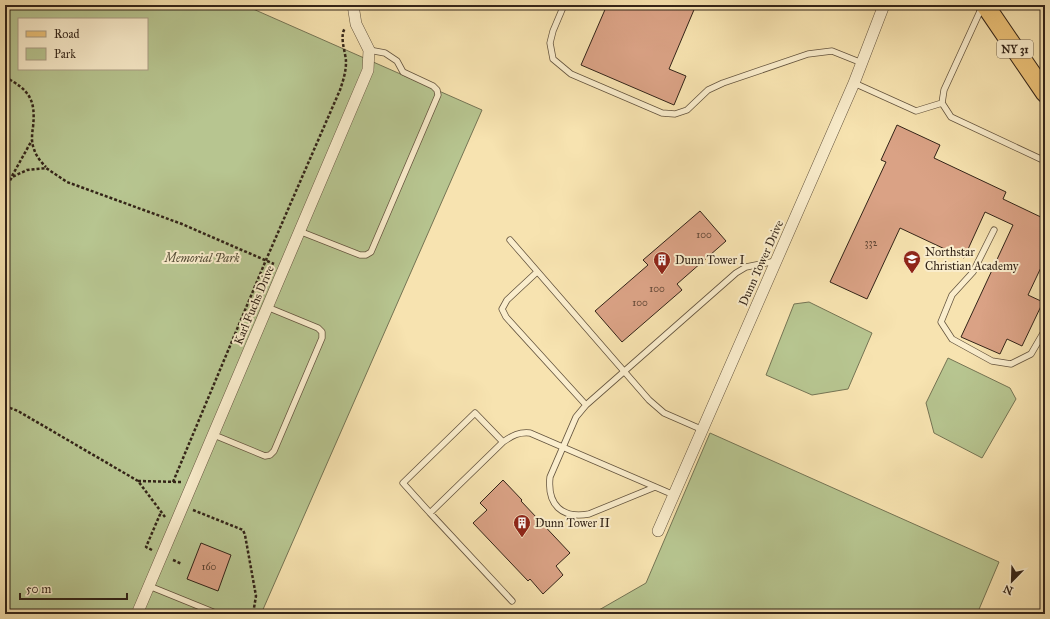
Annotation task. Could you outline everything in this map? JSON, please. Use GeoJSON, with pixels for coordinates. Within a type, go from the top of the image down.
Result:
{"type":"FeatureCollection","features":[{"type":"Feature","properties":{"kind":"main road","name":"NY 31"},"geometry":{"type":"LineString","coordinates":[[984,5],[1045,92]]}},
{"type":"Feature","properties":{"kind":"street","name":"Karl Fuchs Drive"},"geometry":{"type":"LineString","coordinates":[[137,614],[214,435],[299,230],[364,82],[368,70],[369,50],[356,24],[353,5]]}},
{"type":"Feature","properties":{"kind":"street","name":"Dunn Tower Drive"},"geometry":{"type":"LineString","coordinates":[[658,531],[854,82],[884,5]]}},
{"type":"Feature","properties":{"kind":"lane"},"geometry":{"type":"LineString","coordinates":[[564,5],[553,31],[550,43],[553,59],[571,74],[662,113],[675,114],[687,110],[708,90],[723,83],[808,54],[832,51],[862,63]]}},
{"type":"Feature","properties":{"kind":"lane"},"geometry":{"type":"LineString","coordinates":[[984,5],[944,90],[942,103],[950,117],[1045,161]]}},
{"type":"Feature","properties":{"kind":"lane"},"geometry":{"type":"LineString","coordinates":[[299,230],[360,255],[366,255],[371,252],[438,95],[437,90],[433,86],[404,72],[397,61],[385,52],[369,50]]}},
{"type":"Feature","properties":{"kind":"lane"},"geometry":{"type":"LineString","coordinates":[[854,82],[916,111],[942,103]]}},
{"type":"Feature","properties":{"kind":"lane"},"geometry":{"type":"LineString","coordinates":[[994,230],[973,272],[952,295],[941,322],[952,339],[992,361],[1011,364],[1031,354],[1045,330]]}},
{"type":"Feature","properties":{"kind":"lane"},"geometry":{"type":"LineString","coordinates":[[510,240],[649,400],[664,413],[703,430]]}},
{"type":"Feature","properties":{"kind":"lane"},"geometry":{"type":"LineString","coordinates":[[655,487],[590,514],[579,516],[570,515],[563,512],[556,506],[551,498],[549,487],[550,477],[562,448],[576,418],[586,405],[736,273],[746,267],[776,261]]}},
{"type":"Feature","properties":{"kind":"lane"},"geometry":{"type":"LineString","coordinates":[[537,272],[507,300],[502,309],[506,316],[586,405]]}},
{"type":"Feature","properties":{"kind":"lane"},"geometry":{"type":"LineString","coordinates":[[214,435],[265,456],[270,455],[274,451],[322,338],[322,332],[318,328],[267,307]]}},
{"type":"Feature","properties":{"kind":"lane"},"geometry":{"type":"LineString","coordinates":[[503,442],[475,413],[402,483],[512,601]]}},
{"type":"Feature","properties":{"kind":"lane"},"geometry":{"type":"LineString","coordinates":[[430,513],[503,442],[512,435],[521,432],[530,434],[674,495]]}},
{"type":"Feature","properties":{"kind":"lane"},"geometry":{"type":"LineString","coordinates":[[149,586],[218,614]]}},
{"type":"Feature","properties":{"kind":"path"},"geometry":{"type":"LineString","coordinates":[[173,482],[266,260],[340,90],[346,71],[343,30],[356,24]]}},
{"type":"Feature","properties":{"kind":"path"},"geometry":{"type":"LineString","coordinates":[[5,77],[26,91],[32,102],[34,114],[32,140],[34,150],[46,168],[67,182],[182,224],[283,268]]}},
{"type":"Feature","properties":{"kind":"path"},"geometry":{"type":"LineString","coordinates":[[5,189],[32,140]]}},
{"type":"Feature","properties":{"kind":"path"},"geometry":{"type":"LineString","coordinates":[[12,177],[27,170],[46,168]]}},
{"type":"Feature","properties":{"kind":"path"},"geometry":{"type":"LineString","coordinates":[[5,406],[18,411],[138,481],[173,528]]}},
{"type":"Feature","properties":{"kind":"path"},"geometry":{"type":"LineString","coordinates":[[138,481],[184,482]]}},
{"type":"Feature","properties":{"kind":"path"},"geometry":{"type":"LineString","coordinates":[[191,509],[243,530],[246,535],[256,596],[253,614]]}},
{"type":"Feature","properties":{"kind":"path"},"geometry":{"type":"LineString","coordinates":[[156,552],[146,548],[161,512]]}},
{"type":"Feature","properties":{"kind":"path"},"geometry":{"type":"LineString","coordinates":[[170,558],[182,564]]}},
{"type":"Feature","properties":{"kind":"green space","name":"Memorial Park"},"geometry":{"type":"Polygon","coordinates":[[[5,5],[244,5],[482,110],[261,614],[5,614],[5,5]]]}},
{"type":"Feature","properties":{"kind":"green space"},"geometry":{"type":"Polygon","coordinates":[[[809,302],[872,333],[848,389],[812,395],[766,375],[794,304],[809,302]]]}},
{"type":"Feature","properties":{"kind":"green space"},"geometry":{"type":"Polygon","coordinates":[[[948,358],[1010,388],[1016,399],[982,458],[934,433],[926,403],[948,358]]]}},
{"type":"Feature","properties":{"kind":"green space"},"geometry":{"type":"Polygon","coordinates":[[[710,433],[999,562],[977,614],[592,614],[646,583],[710,433]]]}},
{"type":"Feature","properties":{"kind":"building"},"geometry":{"type":"Polygon","coordinates":[[[607,5],[696,5],[669,69],[686,76],[674,105],[581,65],[607,5]]]}},
{"type":"Feature","properties":{"kind":"building","name":"Northstar Christian Academy"},"geometry":{"type":"Polygon","coordinates":[[[897,125],[940,145],[934,158],[1006,192],[1003,199],[1045,219],[1045,259],[1028,295],[1043,302],[1022,346],[1007,339],[1000,354],[961,337],[1013,225],[985,212],[964,258],[900,228],[867,299],[830,282],[886,162],[881,160],[897,125]]]}},
{"type":"Feature","properties":{"kind":"building","name":"Dunn Tower I"},"geometry":{"type":"Polygon","coordinates":[[[700,211],[726,241],[677,284],[682,290],[622,342],[595,311],[648,265],[643,260],[700,211]]]}},
{"type":"Feature","properties":{"kind":"building","name":"Dunn Tower II"},"geometry":{"type":"Polygon","coordinates":[[[503,480],[570,553],[556,566],[563,575],[543,594],[530,579],[528,581],[473,523],[487,510],[480,503],[503,480]]]}},
{"type":"Feature","properties":{"kind":"building"},"geometry":{"type":"Polygon","coordinates":[[[201,543],[231,555],[218,591],[187,579],[201,543]]]}},
{"type":"Feature","properties":{"kind":"place","name":"Northstar Christian Academy"},"geometry":{"type":"Point","coordinates":[912,274]}},
{"type":"Feature","properties":{"kind":"place","name":"Dunn Tower I"},"geometry":{"type":"Point","coordinates":[662,275]}},
{"type":"Feature","properties":{"kind":"place","name":"Dunn Tower II"},"geometry":{"type":"Point","coordinates":[522,538]}}]}
